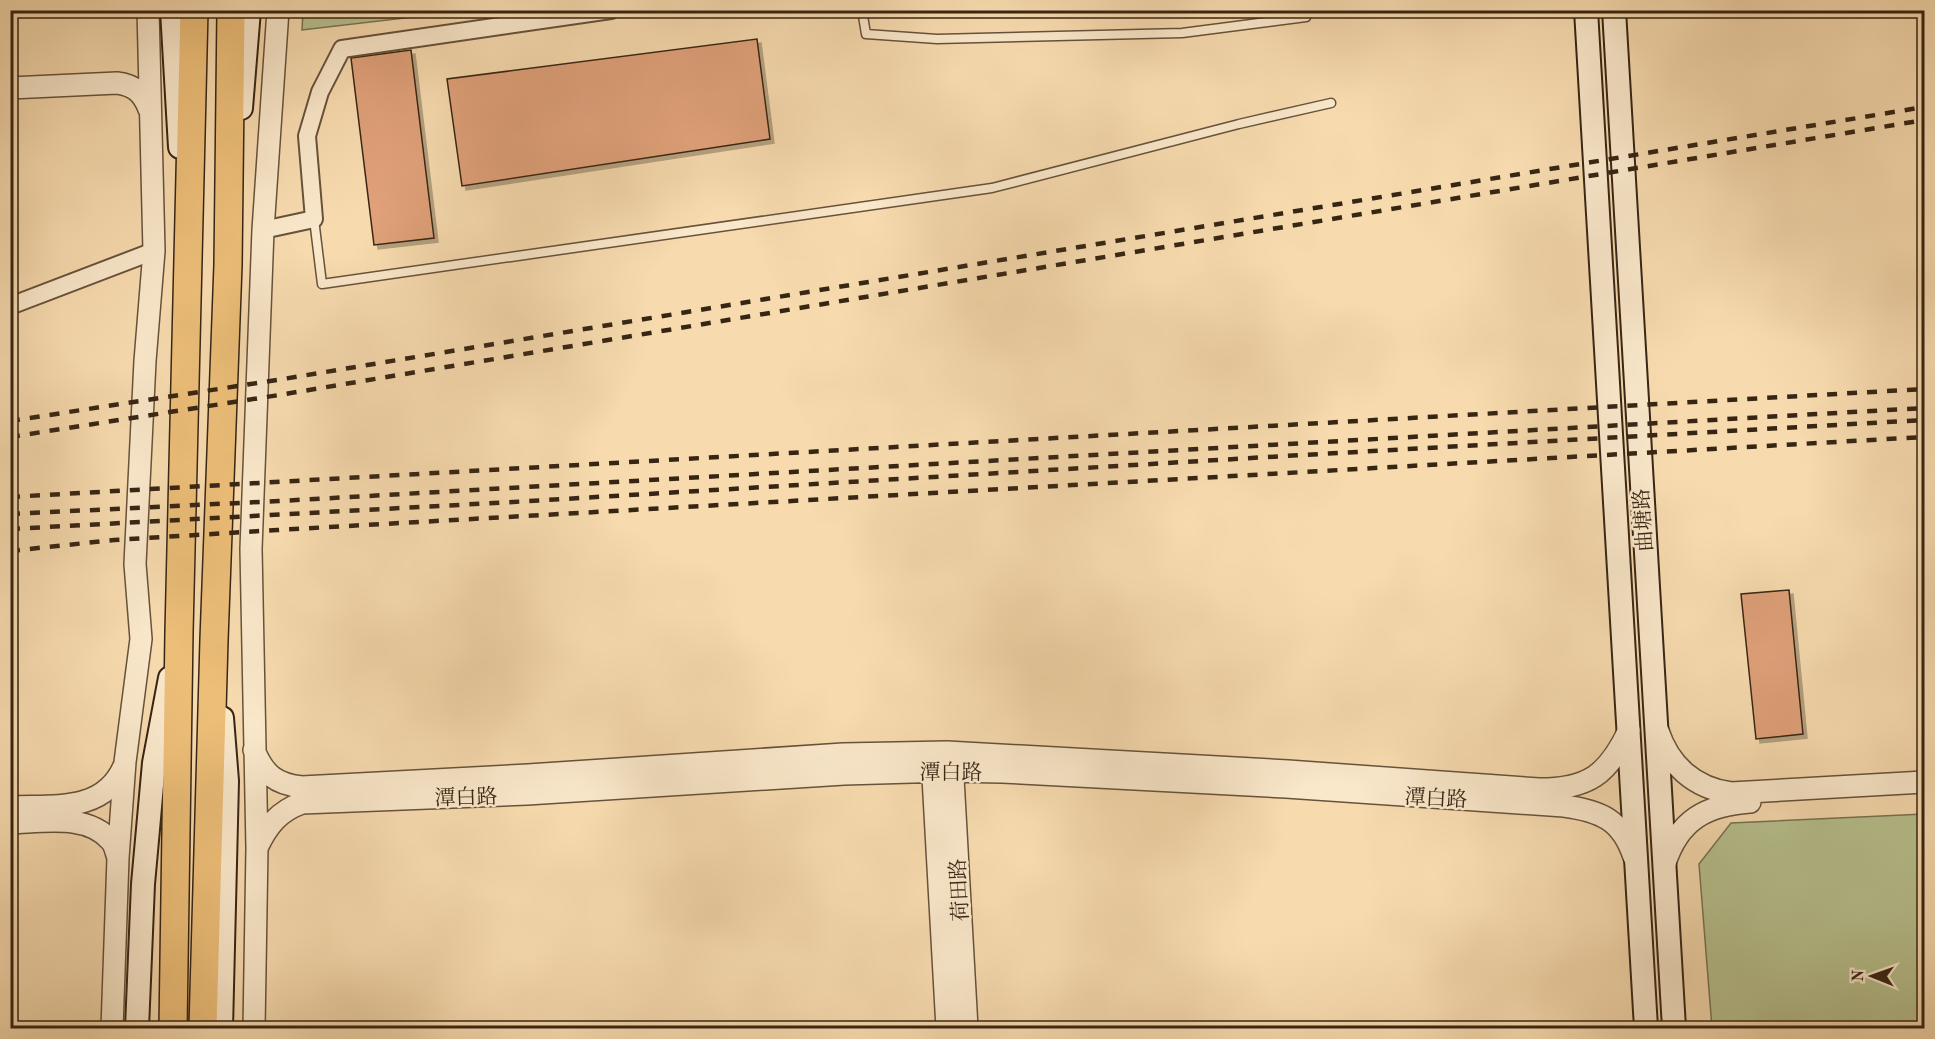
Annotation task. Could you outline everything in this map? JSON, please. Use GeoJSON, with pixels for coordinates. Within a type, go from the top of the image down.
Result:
{"type":"FeatureCollection","features":[{"type":"Feature","properties":{"kind":"highway"},"geometry":{"type":"LineString","coordinates":[[172,1029],[194,10]]}},
{"type":"Feature","properties":{"kind":"highway"},"geometry":{"type":"LineString","coordinates":[[203,1029],[228,265],[231,10]]}},
{"type":"Feature","properties":{"kind":"main road"},"geometry":{"type":"LineString","coordinates":[[172,10],[188,278]]}},
{"type":"Feature","properties":{"kind":"main road"},"geometry":{"type":"LineString","coordinates":[[228,265],[249,10]]}},
{"type":"Feature","properties":{"kind":"main road","name":"曲塘路"},"geometry":{"type":"LineString","coordinates":[[1586,10],[1646,1029]]}},
{"type":"Feature","properties":{"kind":"main road","name":"曲塘路"},"geometry":{"type":"LineString","coordinates":[[1614,10],[1674,1029]]}},
{"type":"Feature","properties":{"kind":"main road"},"geometry":{"type":"LineString","coordinates":[[137,1029],[143,884],[154,763],[179,633]]}},
{"type":"Feature","properties":{"kind":"main road"},"geometry":{"type":"LineString","coordinates":[[214,640],[227,781],[221,1029]]}},
{"type":"Feature","properties":{"kind":"street"},"geometry":{"type":"LineString","coordinates":[[112,1029],[118,858],[125,762],[141,639],[135,564],[145,361],[154,251],[148,10]]}},
{"type":"Feature","properties":{"kind":"street"},"geometry":{"type":"LineString","coordinates":[[254,1029],[257,848],[251,549],[262,230],[278,10]]}},
{"type":"Feature","properties":{"kind":"street"},"geometry":{"type":"LineString","coordinates":[[262,230],[314,219],[308,136],[320,92],[342,49],[611,10]]}},
{"type":"Feature","properties":{"kind":"street"},"geometry":{"type":"LineString","coordinates":[[10,82],[126,75],[140,68],[149,54]]}},
{"type":"Feature","properties":{"kind":"street"},"geometry":{"type":"LineString","coordinates":[[10,88],[127,84],[142,95],[149,109]]}},
{"type":"Feature","properties":{"kind":"street"},"geometry":{"type":"LineString","coordinates":[[10,306],[154,251]]}},
{"type":"Feature","properties":{"kind":"street"},"geometry":{"type":"LineString","coordinates":[[1657,728],[1666,752],[1678,768],[1697,782],[1717,791],[1924,782]]}},
{"type":"Feature","properties":{"kind":"street","name":"潭白路"},"geometry":{"type":"LineString","coordinates":[[257,848],[265,832],[287,808],[302,803],[527,794],[883,772],[942,762],[1148,762],[1561,789],[1579,785],[1595,776],[1610,763],[1629,730]]}},
{"type":"Feature","properties":{"kind":"street","name":"潭白路"},"geometry":{"type":"LineString","coordinates":[[254,750],[261,766],[271,777],[285,785],[302,787],[843,754],[942,762],[1005,772],[1537,803],[1583,808],[1614,822],[1624,834],[1636,865]]}},
{"type":"Feature","properties":{"kind":"street"},"geometry":{"type":"LineString","coordinates":[[10,807],[84,802],[99,797],[115,782],[125,762]]}},
{"type":"Feature","properties":{"kind":"street","name":"荷田路"},"geometry":{"type":"LineString","coordinates":[[942,762],[935,818],[948,1029]]}},
{"type":"Feature","properties":{"kind":"street","name":"荷田路"},"geometry":{"type":"LineString","coordinates":[[942,762],[956,825],[967,1029]]}},
{"type":"Feature","properties":{"kind":"street"},"geometry":{"type":"LineString","coordinates":[[883,772],[898,774],[916,785],[931,805],[935,818]]}},
{"type":"Feature","properties":{"kind":"street"},"geometry":{"type":"LineString","coordinates":[[956,825],[959,805],[970,788],[988,777],[1005,772]]}},
{"type":"Feature","properties":{"kind":"street"},"geometry":{"type":"LineString","coordinates":[[1665,863],[1671,845],[1680,831],[1691,821],[1716,807],[1732,803],[1924,793]]}},
{"type":"Feature","properties":{"kind":"street"},"geometry":{"type":"LineString","coordinates":[[10,823],[52,821],[75,822],[91,826],[112,842],[118,858]]}},
{"type":"Feature","properties":{"kind":"lane"},"geometry":{"type":"LineString","coordinates":[[862,10],[866,34],[936,39],[1182,33],[1306,17],[1306,10]]}},
{"type":"Feature","properties":{"kind":"lane"},"geometry":{"type":"LineString","coordinates":[[314,219],[321,284],[993,188],[1239,124],[1331,103]]}},
{"type":"Feature","properties":{"kind":"green space"},"geometry":{"type":"Polygon","coordinates":[[[303,10],[465,11],[302,30],[303,10]]]}},
{"type":"Feature","properties":{"kind":"green space"},"geometry":{"type":"Polygon","coordinates":[[[1924,814],[1924,1028],[1712,1028],[1699,864],[1731,823],[1924,814]]]}},
{"type":"Feature","properties":{"kind":"building"},"geometry":{"type":"Polygon","coordinates":[[[757,39],[770,139],[462,186],[447,79],[757,39]]]}},
{"type":"Feature","properties":{"kind":"building"},"geometry":{"type":"Polygon","coordinates":[[[411,50],[434,238],[374,245],[351,58],[411,50]]]}},
{"type":"Feature","properties":{"kind":"building"},"geometry":{"type":"Polygon","coordinates":[[[1789,590],[1803,734],[1756,739],[1741,594],[1789,590]]]}},
{"type":"Feature","properties":{"kind":"railway"},"geometry":{"type":"LineString","coordinates":[[10,421],[277,380],[1924,107]]}},
{"type":"Feature","properties":{"kind":"railway"},"geometry":{"type":"LineString","coordinates":[[10,437],[279,395],[1924,120]]}},
{"type":"Feature","properties":{"kind":"railway"},"geometry":{"type":"LineString","coordinates":[[10,497],[1924,389]]}},
{"type":"Feature","properties":{"kind":"railway"},"geometry":{"type":"LineString","coordinates":[[10,514],[279,501],[1924,408]]}},
{"type":"Feature","properties":{"kind":"railway"},"geometry":{"type":"LineString","coordinates":[[10,529],[1924,420]]}},
{"type":"Feature","properties":{"kind":"railway"},"geometry":{"type":"LineString","coordinates":[[10,551],[114,540],[277,530],[1924,437]]}}]}
